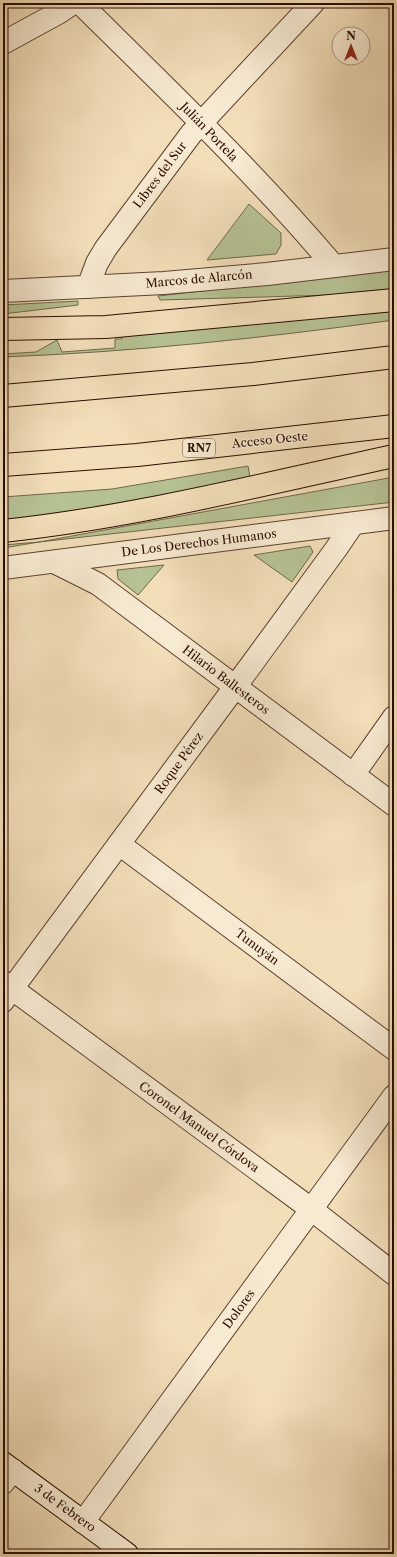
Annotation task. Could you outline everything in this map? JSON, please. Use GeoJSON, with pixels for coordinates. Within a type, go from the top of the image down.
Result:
{"type":"FeatureCollection","features":[{"type":"Feature","properties":{"kind":"highway"},"geometry":{"type":"LineString","coordinates":[[3,330],[106,327],[394,300]]}},
{"type":"Feature","properties":{"kind":"highway"},"geometry":{"type":"LineString","coordinates":[[3,396],[253,374],[394,357]]}},
{"type":"Feature","properties":{"kind":"highway","name":"Acceso Oeste"},"geometry":{"type":"LineString","coordinates":[[3,465],[137,455],[394,426]]}},
{"type":"Feature","properties":{"kind":"highway"},"geometry":{"type":"LineString","coordinates":[[3,531],[138,511],[247,489],[394,456]]}},
{"type":"Feature","properties":{"kind":"street"},"geometry":{"type":"LineString","coordinates":[[3,43],[58,13],[73,3]]}},
{"type":"Feature","properties":{"kind":"street","name":"Julián Portela"},"geometry":{"type":"LineString","coordinates":[[80,3],[201,122],[300,226],[333,265]]}},
{"type":"Feature","properties":{"kind":"street","name":"Libres del Sur"},"geometry":{"type":"LineString","coordinates":[[88,287],[97,263],[106,248],[201,122],[313,3]]}},
{"type":"Feature","properties":{"kind":"street","name":"Marcos de Alarcón"},"geometry":{"type":"LineString","coordinates":[[3,291],[88,287],[266,274],[394,259]]}},
{"type":"Feature","properties":{"kind":"street","name":"De Los Derechos Humanos"},"geometry":{"type":"LineString","coordinates":[[3,568],[394,518]]}},
{"type":"Feature","properties":{"kind":"street","name":"Roque Pérez"},"geometry":{"type":"LineString","coordinates":[[6,991],[119,844],[336,549],[352,524]]}},
{"type":"Feature","properties":{"kind":"street","name":"Hilario Ballesteros"},"geometry":{"type":"LineString","coordinates":[[54,562],[98,584],[394,805]]}},
{"type":"Feature","properties":{"kind":"street"},"geometry":{"type":"LineString","coordinates":[[353,775],[394,717]]}},
{"type":"Feature","properties":{"kind":"street","name":"Tunuyán"},"geometry":{"type":"LineString","coordinates":[[119,844],[394,1049]]}},
{"type":"Feature","properties":{"kind":"street","name":"Coronel Manuel Córdova"},"geometry":{"type":"LineString","coordinates":[[6,991],[311,1209],[394,1274]]}},
{"type":"Feature","properties":{"kind":"street","name":"Dolores"},"geometry":{"type":"LineString","coordinates":[[83,1522],[394,1096]]}},
{"type":"Feature","properties":{"kind":"street","name":"3 de Febrero"},"geometry":{"type":"LineString","coordinates":[[6,1472],[83,1522],[127,1554]]}},
{"type":"Feature","properties":{"kind":"green space"},"geometry":{"type":"Polygon","coordinates":[[[249,204],[281,233],[281,245],[276,254],[207,260],[249,204]]]}},
{"type":"Feature","properties":{"kind":"green space"},"geometry":{"type":"Polygon","coordinates":[[[394,269],[394,291],[331,295],[160,300],[158,296],[394,269]]]}},
{"type":"Feature","properties":{"kind":"green space"},"geometry":{"type":"Polygon","coordinates":[[[78,301],[78,305],[3,314],[3,305],[78,301]]]}},
{"type":"Feature","properties":{"kind":"green space"},"geometry":{"type":"Polygon","coordinates":[[[394,308],[394,320],[296,333],[150,348],[3,357],[3,354],[36,352],[57,340],[62,352],[115,348],[115,339],[122,339],[121,329],[394,308]]]}},
{"type":"Feature","properties":{"kind":"green space"},"geometry":{"type":"Polygon","coordinates":[[[248,466],[251,483],[3,523],[3,497],[112,489],[248,466]]]}},
{"type":"Feature","properties":{"kind":"green space"},"geometry":{"type":"Polygon","coordinates":[[[394,477],[394,502],[39,542],[394,477]]]}},
{"type":"Feature","properties":{"kind":"green space"},"geometry":{"type":"Polygon","coordinates":[[[39,542],[3,548],[3,545],[39,542]]]}},
{"type":"Feature","properties":{"kind":"green space"},"geometry":{"type":"Polygon","coordinates":[[[310,546],[313,552],[292,582],[254,555],[310,546]]]}},
{"type":"Feature","properties":{"kind":"green space"},"geometry":{"type":"Polygon","coordinates":[[[164,565],[138,595],[118,579],[117,570],[164,565]]]}}]}
